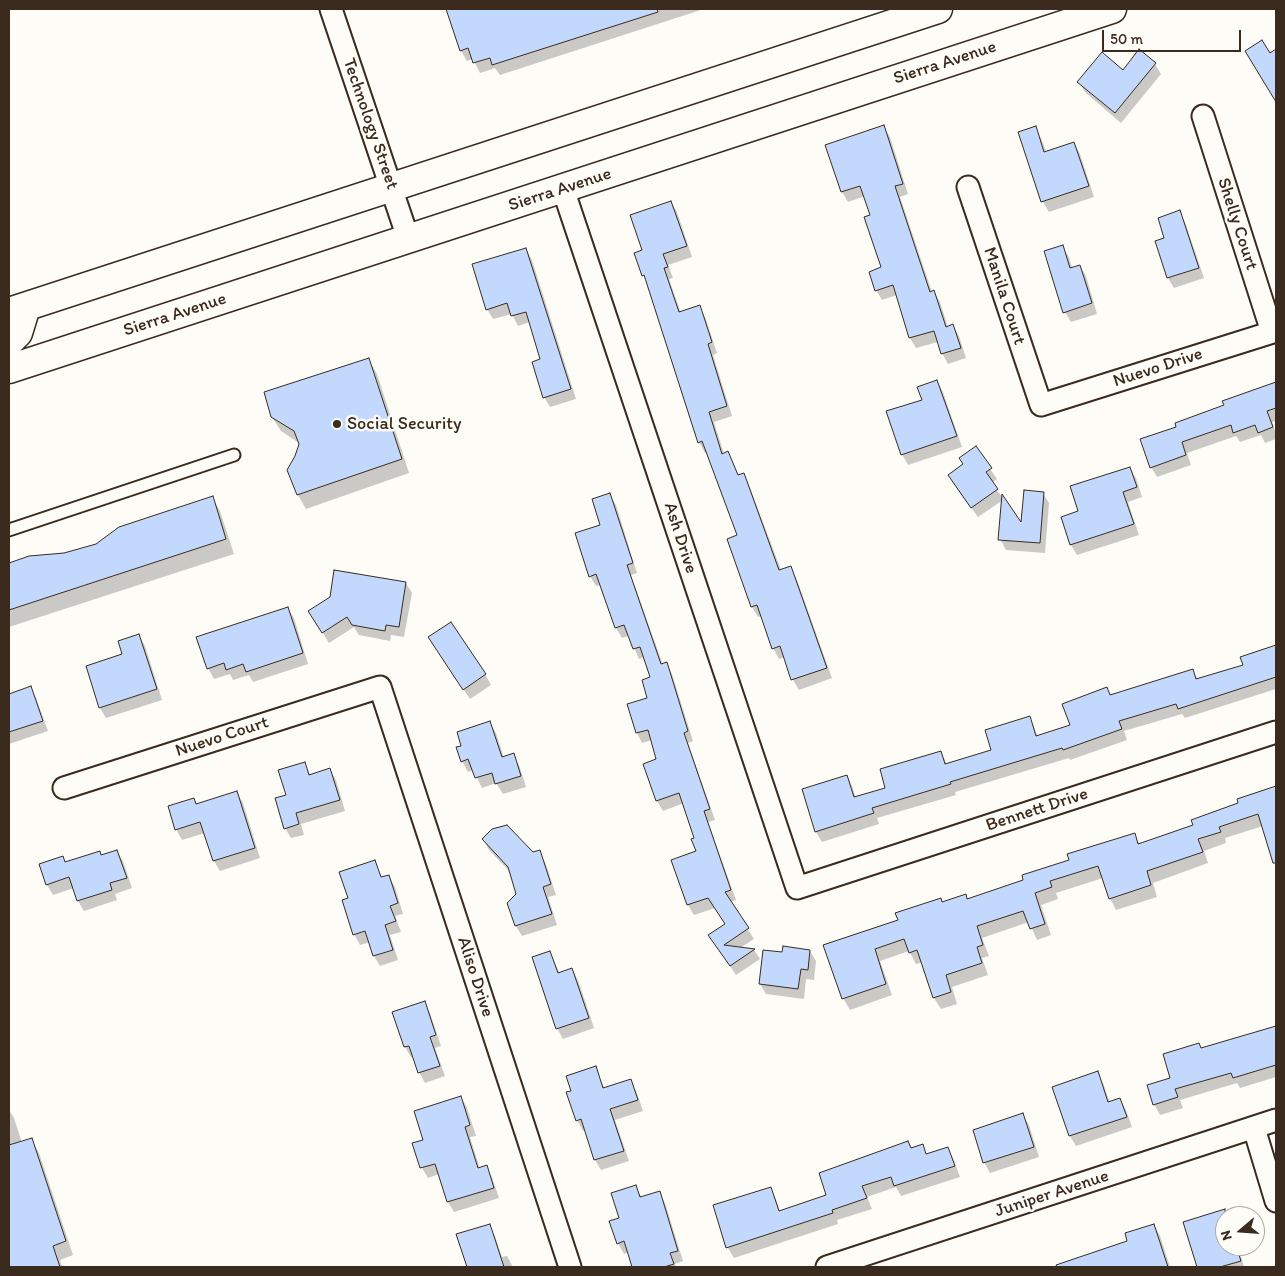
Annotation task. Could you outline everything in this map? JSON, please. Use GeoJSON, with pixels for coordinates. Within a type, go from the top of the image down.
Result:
{"type":"FeatureCollection","features":[{"type":"Feature","properties":{"kind":"main road"},"geometry":{"type":"LineString","coordinates":[[9,342],[18,333],[18,310],[938,9]]}},
{"type":"Feature","properties":{"kind":"main road","name":"Sierra Avenue"},"geometry":{"type":"LineString","coordinates":[[9,369],[1112,9]]}},
{"type":"Feature","properties":{"kind":"street","name":"Technology Street"},"geometry":{"type":"LineString","coordinates":[[331,9],[408,238]]}},
{"type":"Feature","properties":{"kind":"street","name":"Shelly Court"},"geometry":{"type":"LineString","coordinates":[[1203,116],[1274,331]]}},
{"type":"Feature","properties":{"kind":"street","name":"Manila Court"},"geometry":{"type":"LineString","coordinates":[[968,187],[1040,406]]}},
{"type":"Feature","properties":{"kind":"street","name":"Ash Drive"},"geometry":{"type":"LineString","coordinates":[[563,189],[797,888]]}},
{"type":"Feature","properties":{"kind":"street","name":"Nuevo Drive"},"geometry":{"type":"LineString","coordinates":[[1040,406],[1274,331]]}},
{"type":"Feature","properties":{"kind":"street","name":"Nuevo Court"},"geometry":{"type":"LineString","coordinates":[[64,788],[380,687]]}},
{"type":"Feature","properties":{"kind":"street","name":"Aliso Drive"},"geometry":{"type":"LineString","coordinates":[[380,687],[570,1267]]}},
{"type":"Feature","properties":{"kind":"street","name":"Bennett Drive"},"geometry":{"type":"LineString","coordinates":[[797,888],[1276,732]]}},
{"type":"Feature","properties":{"kind":"street","name":"Juniper Avenue"},"geometry":{"type":"LineString","coordinates":[[827,1267],[1276,1120]]}},
{"type":"Feature","properties":{"kind":"street"},"geometry":{"type":"LineString","coordinates":[[1254,1128],[1276,1200]]}},
{"type":"Feature","properties":{"kind":"lane"},"geometry":{"type":"LineString","coordinates":[[9,530],[234,455]]}},
{"type":"Feature","properties":{"kind":"building"},"geometry":{"type":"Polygon","coordinates":[[[446,9],[657,9],[658,12],[492,65],[490,58],[473,63],[468,48],[460,51],[446,9]]]}},
{"type":"Feature","properties":{"kind":"building"},"geometry":{"type":"Polygon","coordinates":[[[1262,40],[1270,53],[1276,49],[1276,102],[1245,51],[1262,40]]]}},
{"type":"Feature","properties":{"kind":"building"},"geometry":{"type":"Polygon","coordinates":[[[1139,49],[1156,63],[1115,113],[1077,82],[1102,52],[1123,70],[1139,49]]]}},
{"type":"Feature","properties":{"kind":"building"},"geometry":{"type":"Polygon","coordinates":[[[884,125],[903,184],[895,186],[930,292],[934,290],[946,327],[953,324],[961,348],[941,354],[934,331],[909,338],[893,285],[875,291],[869,272],[881,267],[864,217],[870,215],[860,186],[841,192],[825,145],[884,125]]]}},
{"type":"Feature","properties":{"kind":"building"},"geometry":{"type":"Polygon","coordinates":[[[1036,126],[1044,152],[1074,142],[1089,186],[1041,202],[1018,132],[1036,126]]]}},
{"type":"Feature","properties":{"kind":"building"},"geometry":{"type":"Polygon","coordinates":[[[671,201],[687,246],[663,254],[668,267],[664,268],[679,312],[700,305],[712,342],[708,344],[727,406],[709,412],[722,454],[728,451],[738,475],[744,473],[779,570],[791,566],[827,668],[791,680],[780,646],[772,649],[757,605],[751,607],[727,539],[737,535],[702,441],[698,443],[644,275],[642,276],[634,253],[642,250],[630,215],[671,201]]]}},
{"type":"Feature","properties":{"kind":"building"},"geometry":{"type":"Polygon","coordinates":[[[1180,210],[1199,268],[1167,278],[1155,241],[1164,238],[1158,218],[1180,210]]]}},
{"type":"Feature","properties":{"kind":"building"},"geometry":{"type":"Polygon","coordinates":[[[1063,245],[1070,268],[1080,265],[1092,303],[1063,313],[1044,251],[1063,245]]]}},
{"type":"Feature","properties":{"kind":"building"},"geometry":{"type":"Polygon","coordinates":[[[526,248],[571,389],[543,398],[532,362],[540,359],[526,312],[511,316],[507,303],[486,310],[472,264],[526,248]]]}},
{"type":"Feature","properties":{"kind":"building","name":"Social Security"},"geometry":{"type":"Polygon","coordinates":[[[369,358],[402,459],[297,495],[287,470],[299,444],[294,431],[271,417],[264,392],[369,358]]]}},
{"type":"Feature","properties":{"kind":"building"},"geometry":{"type":"Polygon","coordinates":[[[937,380],[957,436],[901,455],[886,411],[922,400],[917,387],[937,380]]]}},
{"type":"Feature","properties":{"kind":"building"},"geometry":{"type":"Polygon","coordinates":[[[1276,382],[1276,408],[1267,411],[1273,427],[1258,433],[1255,425],[1233,433],[1231,425],[1182,442],[1186,455],[1150,468],[1140,439],[1176,427],[1175,423],[1224,405],[1222,401],[1276,382]]]}},
{"type":"Feature","properties":{"kind":"building"},"geometry":{"type":"Polygon","coordinates":[[[976,446],[992,468],[986,472],[998,489],[971,508],[948,475],[963,464],[959,458],[976,446]]]}},
{"type":"Feature","properties":{"kind":"building"},"geometry":{"type":"Polygon","coordinates":[[[1130,467],[1137,487],[1123,492],[1134,524],[1070,545],[1061,517],[1078,511],[1070,486],[1130,467]]]}},
{"type":"Feature","properties":{"kind":"building"},"geometry":{"type":"Polygon","coordinates":[[[1024,490],[1044,492],[1040,543],[998,540],[1002,494],[1021,522],[1024,490]]]}},
{"type":"Feature","properties":{"kind":"building"},"geometry":{"type":"Polygon","coordinates":[[[610,493],[633,563],[627,565],[661,664],[667,662],[688,731],[684,733],[710,809],[704,811],[731,890],[725,892],[749,928],[724,945],[755,949],[730,966],[708,935],[725,924],[708,898],[687,905],[671,860],[696,851],[691,839],[694,838],[679,793],[656,801],[643,764],[656,759],[648,730],[636,733],[627,704],[647,698],[642,680],[650,677],[640,647],[633,649],[624,625],[615,628],[596,574],[589,577],[575,533],[600,525],[592,499],[610,493]]]}},
{"type":"Feature","properties":{"kind":"building"},"geometry":{"type":"Polygon","coordinates":[[[213,496],[226,539],[9,610],[9,563],[29,556],[64,553],[96,544],[119,527],[213,496]]]}},
{"type":"Feature","properties":{"kind":"building"},"geometry":{"type":"Polygon","coordinates":[[[334,570],[406,582],[399,627],[386,625],[385,631],[352,625],[347,617],[322,633],[308,611],[330,597],[334,570]]]}},
{"type":"Feature","properties":{"kind":"building"},"geometry":{"type":"Polygon","coordinates":[[[288,607],[303,653],[246,672],[243,664],[226,670],[224,663],[207,669],[196,637],[288,607]]]}},
{"type":"Feature","properties":{"kind":"building"},"geometry":{"type":"Polygon","coordinates":[[[451,622],[486,674],[463,690],[428,637],[451,622]]]}},
{"type":"Feature","properties":{"kind":"building"},"geometry":{"type":"Polygon","coordinates":[[[139,634],[157,689],[99,708],[86,666],[122,654],[118,641],[139,634]]]}},
{"type":"Feature","properties":{"kind":"building"},"geometry":{"type":"Polygon","coordinates":[[[1276,645],[1276,677],[1178,709],[1176,704],[1119,721],[1122,729],[1063,750],[1062,748],[950,782],[951,784],[872,808],[874,813],[815,832],[802,789],[847,775],[854,797],[885,788],[880,769],[941,751],[945,764],[991,750],[985,730],[1030,716],[1036,736],[1070,725],[1062,704],[1107,687],[1110,695],[1193,669],[1196,679],[1243,665],[1240,657],[1276,645]]]}},
{"type":"Feature","properties":{"kind":"building"},"geometry":{"type":"Polygon","coordinates":[[[31,686],[43,721],[9,732],[9,694],[31,686]]]}},
{"type":"Feature","properties":{"kind":"building"},"geometry":{"type":"Polygon","coordinates":[[[490,721],[502,757],[514,753],[521,776],[495,784],[492,773],[475,778],[468,759],[461,762],[456,747],[461,746],[457,732],[490,721]]]}},
{"type":"Feature","properties":{"kind":"building"},"geometry":{"type":"Polygon","coordinates":[[[305,762],[309,775],[330,768],[340,800],[296,813],[299,824],[284,829],[275,798],[286,795],[278,770],[305,762]]]}},
{"type":"Feature","properties":{"kind":"building"},"geometry":{"type":"Polygon","coordinates":[[[1276,786],[1276,863],[1273,863],[1258,814],[1219,827],[1221,832],[1198,839],[1203,852],[1147,871],[1151,885],[1109,899],[1098,866],[1050,881],[1052,887],[1035,893],[1045,924],[1030,929],[1023,911],[977,926],[983,945],[977,947],[982,963],[946,975],[951,992],[933,998],[917,950],[909,953],[904,939],[875,949],[886,984],[842,999],[823,945],[898,920],[895,913],[941,898],[942,902],[966,894],[967,899],[1023,880],[1022,875],[1069,860],[1067,854],[1135,833],[1138,844],[1193,825],[1191,820],[1238,803],[1237,799],[1276,786]]]}},
{"type":"Feature","properties":{"kind":"building"},"geometry":{"type":"Polygon","coordinates":[[[237,791],[255,848],[213,861],[200,822],[175,830],[168,806],[194,798],[196,804],[237,791]]]}},
{"type":"Feature","properties":{"kind":"building"},"geometry":{"type":"Polygon","coordinates":[[[507,825],[533,852],[540,850],[551,884],[543,887],[552,914],[515,926],[507,903],[516,894],[508,867],[482,839],[492,829],[507,825]]]}},
{"type":"Feature","properties":{"kind":"building"},"geometry":{"type":"Polygon","coordinates":[[[117,850],[127,878],[110,883],[112,890],[77,901],[69,877],[46,885],[39,864],[63,856],[65,862],[100,851],[101,855],[117,850]]]}},
{"type":"Feature","properties":{"kind":"building"},"geometry":{"type":"Polygon","coordinates":[[[375,860],[381,877],[389,875],[398,903],[390,906],[396,921],[385,925],[393,950],[373,956],[365,931],[353,935],[342,900],[348,898],[339,872],[375,860]]]}},
{"type":"Feature","properties":{"kind":"building"},"geometry":{"type":"Polygon","coordinates":[[[783,946],[810,950],[808,970],[801,969],[798,989],[759,984],[763,950],[782,952],[783,946]]]}},
{"type":"Feature","properties":{"kind":"building"},"geometry":{"type":"Polygon","coordinates":[[[550,951],[558,973],[572,968],[589,1018],[556,1029],[532,957],[550,951]]]}},
{"type":"Feature","properties":{"kind":"building"},"geometry":{"type":"Polygon","coordinates":[[[425,1001],[436,1035],[430,1037],[440,1066],[418,1073],[409,1046],[404,1047],[392,1012],[425,1001]]]}},
{"type":"Feature","properties":{"kind":"building"},"geometry":{"type":"Polygon","coordinates":[[[1276,1026],[1276,1065],[1233,1078],[1231,1073],[1175,1089],[1178,1097],[1153,1105],[1147,1085],[1170,1078],[1163,1054],[1199,1043],[1201,1048],[1276,1026]]]}},
{"type":"Feature","properties":{"kind":"building"},"geometry":{"type":"Polygon","coordinates":[[[596,1066],[603,1088],[631,1079],[638,1100],[610,1109],[624,1151],[594,1160],[581,1119],[576,1121],[566,1092],[571,1091],[566,1076],[596,1066]]]}},
{"type":"Feature","properties":{"kind":"building"},"geometry":{"type":"Polygon","coordinates":[[[1098,1071],[1108,1102],[1120,1098],[1127,1117],[1069,1136],[1052,1087],[1098,1071]]]}},
{"type":"Feature","properties":{"kind":"building"},"geometry":{"type":"Polygon","coordinates":[[[461,1096],[470,1125],[465,1127],[478,1168],[487,1165],[494,1188],[447,1202],[435,1164],[420,1168],[412,1143],[423,1140],[414,1111],[461,1096]]]}},
{"type":"Feature","properties":{"kind":"building"},"geometry":{"type":"Polygon","coordinates":[[[1023,1113],[1034,1147],[983,1163],[973,1130],[1023,1113]]]}},
{"type":"Feature","properties":{"kind":"building"},"geometry":{"type":"Polygon","coordinates":[[[32,1138],[66,1241],[53,1246],[60,1267],[9,1267],[9,1145],[32,1138]]]}},
{"type":"Feature","properties":{"kind":"building"},"geometry":{"type":"Polygon","coordinates":[[[908,1141],[911,1148],[923,1144],[926,1154],[948,1147],[955,1166],[894,1186],[891,1177],[862,1186],[867,1198],[832,1210],[833,1213],[726,1248],[713,1205],[771,1187],[779,1211],[826,1195],[819,1173],[908,1141]]]}},
{"type":"Feature","properties":{"kind":"building"},"geometry":{"type":"Polygon","coordinates":[[[636,1185],[640,1197],[660,1191],[678,1251],[670,1253],[674,1264],[664,1267],[632,1267],[624,1241],[617,1244],[609,1221],[619,1218],[611,1193],[636,1185]]]}},
{"type":"Feature","properties":{"kind":"building"},"geometry":{"type":"Polygon","coordinates":[[[1215,1212],[1215,1256],[1239,1256],[1241,1261],[1220,1267],[1197,1267],[1183,1222],[1215,1212]]]}},
{"type":"Feature","properties":{"kind":"building"},"geometry":{"type":"Polygon","coordinates":[[[490,1224],[504,1267],[467,1267],[456,1234],[490,1224]]]}},
{"type":"Feature","properties":{"kind":"building"},"geometry":{"type":"Polygon","coordinates":[[[1154,1224],[1168,1267],[1057,1267],[1056,1265],[1127,1241],[1125,1233],[1154,1224]]]}},
{"type":"Feature","properties":{"kind":"place","name":"Social Security"},"geometry":{"type":"Point","coordinates":[337,424]}}]}
